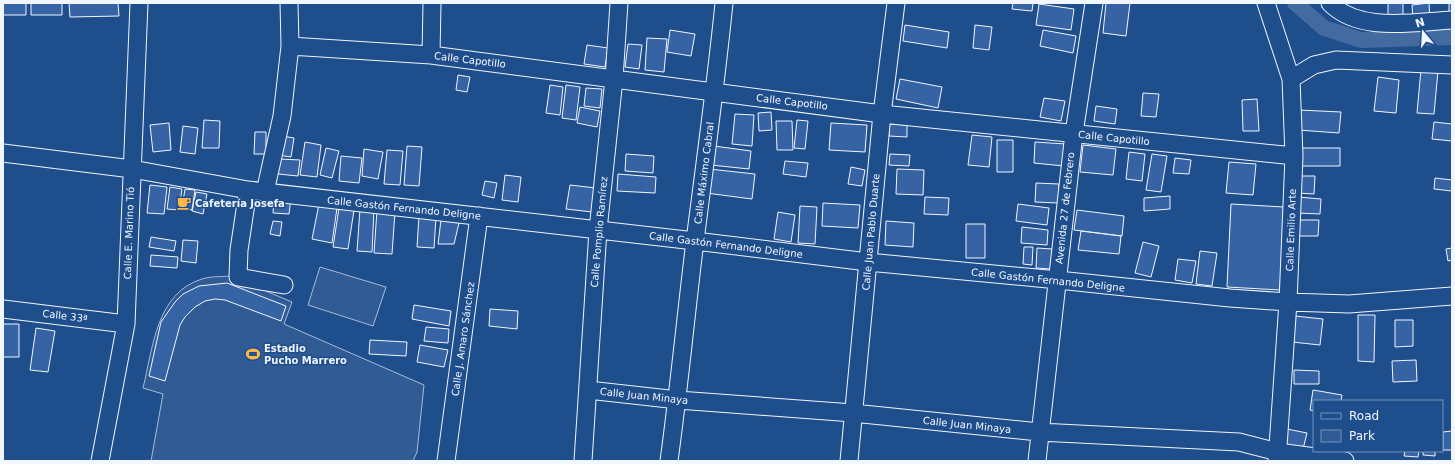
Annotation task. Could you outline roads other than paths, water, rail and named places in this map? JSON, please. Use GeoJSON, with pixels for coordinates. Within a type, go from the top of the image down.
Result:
{"type":"FeatureCollection","features":[{"type":"Feature","properties":{"kind":"street","name":"Calle E. Marino Tió"},"geometry":{"type":"LineString","coordinates":[[100,461],[126,324],[139,3]]}},
{"type":"Feature","properties":{"kind":"street"},"geometry":{"type":"LineString","coordinates":[[284,285],[238,277],[239,250],[282,116],[290,46],[289,3]]}},
{"type":"Feature","properties":{"kind":"street"},"geometry":{"type":"LineString","coordinates":[[431,55],[432,3]]}},
{"type":"Feature","properties":{"kind":"street","name":"Calle Pomplio Ramírez"},"geometry":{"type":"LineString","coordinates":[[583,461],[598,230],[614,79],[619,3]]}},
{"type":"Feature","properties":{"kind":"street","name":"Calle Máximo Cabral"},"geometry":{"type":"LineString","coordinates":[[669,461],[678,400],[695,241],[715,92],[724,3]]}},
{"type":"Feature","properties":{"kind":"street","name":"Calle Juan Pablo Duarte"},"geometry":{"type":"LineString","coordinates":[[849,461],[882,114],[896,3]]}},
{"type":"Feature","properties":{"kind":"street","name":"Avenida 27 de Febrero"},"geometry":{"type":"LineString","coordinates":[[1037,461],[1074,133],[1094,3]]}},
{"type":"Feature","properties":{"kind":"street","name":"Calle Emilio Arte"},"geometry":{"type":"LineString","coordinates":[[1266,3],[1291,79],[1294,156],[1288,302],[1277,456]]}},
{"type":"Feature","properties":{"kind":"street"},"geometry":{"type":"LineString","coordinates":[[1330,3],[1335,8],[1358,20],[1390,24],[1452,20]]}},
{"type":"Feature","properties":{"kind":"street","name":"Calle Capotillo"},"geometry":{"type":"LineString","coordinates":[[290,46],[431,55],[882,114],[1294,156]]}},
{"type":"Feature","properties":{"kind":"street"},"geometry":{"type":"LineString","coordinates":[[1291,79],[1314,65],[1336,60],[1452,65]]}},
{"type":"Feature","properties":{"kind":"street","name":"Calle Gastón Fernando Deligne"},"geometry":{"type":"LineString","coordinates":[[3,152],[132,169],[257,191],[868,262],[1230,298],[1349,304],[1452,296]]}},
{"type":"Feature","properties":{"kind":"street","name":"Calle J. Amaro Sánchez"},"geometry":{"type":"LineString","coordinates":[[446,461],[479,216]]}},
{"type":"Feature","properties":{"kind":"street","name":"Calle 33ª"},"geometry":{"type":"LineString","coordinates":[[3,309],[126,324]]}},
{"type":"Feature","properties":{"kind":"street","name":"Calle Juan Minaya"},"geometry":{"type":"LineString","coordinates":[[588,390],[678,400],[853,413],[1040,432],[1239,442],[1277,456],[1345,461]]}},
{"type":"Feature","properties":{"kind":"waterway"},"geometry":{"type":"LineString","coordinates":[[1295,3],[1324,28],[1361,40],[1452,37]]}},
{"type":"Feature","properties":{"kind":"place","name":"Cafetería Josefa"},"geometry":{"type":"Point","coordinates":[184,203]}},
{"type":"Feature","properties":{"kind":"place","name":"Estadio Pucho Marrero"},"geometry":{"type":"Point","coordinates":[253,354]}}]}
